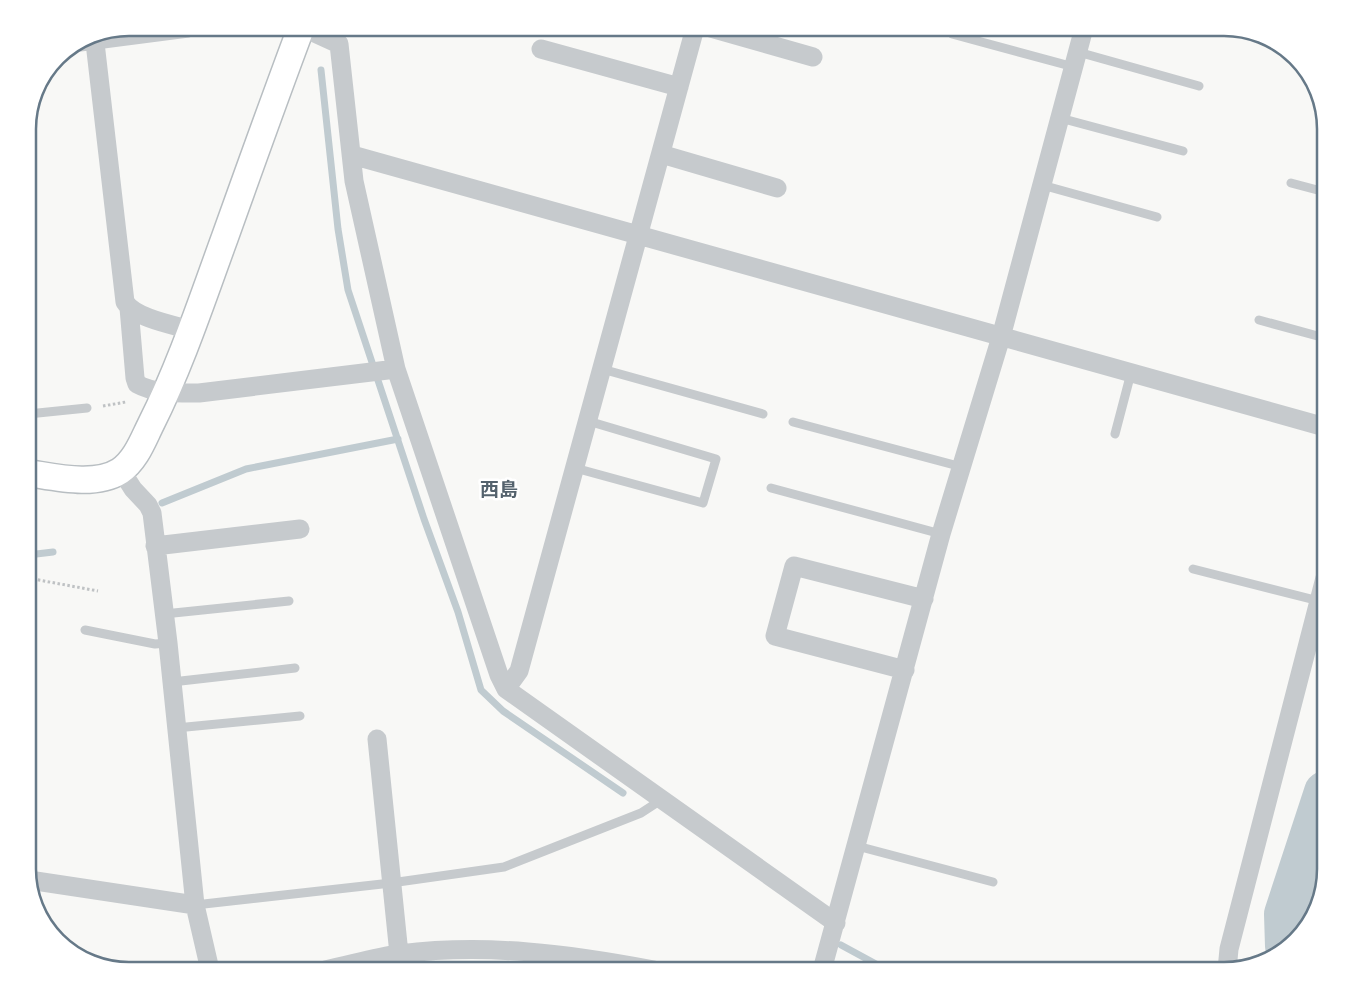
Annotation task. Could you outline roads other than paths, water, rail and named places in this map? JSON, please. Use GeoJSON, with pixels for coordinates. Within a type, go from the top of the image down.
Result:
{"type":"FeatureCollection","features":[{"type":"Feature","properties":{"kind":"street"},"geometry":{"type":"LineString","coordinates":[[36,474],[72,480],[94,479],[112,475],[121,470],[132,459],[167,392],[299,36]]}},
{"type":"Feature","properties":{"kind":"street"},"geometry":{"type":"LineString","coordinates":[[320,36],[339,44],[354,181],[396,369],[499,674],[506,689],[836,923]]}},
{"type":"Feature","properties":{"kind":"street"},"geometry":{"type":"LineString","coordinates":[[506,689],[519,672],[693,36]]}},
{"type":"Feature","properties":{"kind":"street"},"geometry":{"type":"LineString","coordinates":[[739,36],[813,57]]}},
{"type":"Feature","properties":{"kind":"street"},"geometry":{"type":"LineString","coordinates":[[824,962],[941,534],[1001,337],[1082,36]]}},
{"type":"Feature","properties":{"kind":"street"},"geometry":{"type":"LineString","coordinates":[[91,45],[125,302],[129,308],[137,384],[145,388],[167,392],[199,394],[396,369]]}},
{"type":"Feature","properties":{"kind":"street"},"geometry":{"type":"LineString","coordinates":[[541,50],[679,88]]}},
{"type":"Feature","properties":{"kind":"street"},"geometry":{"type":"LineString","coordinates":[[661,154],[777,188]]}},
{"type":"Feature","properties":{"kind":"street"},"geometry":{"type":"LineString","coordinates":[[352,155],[1317,425]]}},
{"type":"Feature","properties":{"kind":"street"},"geometry":{"type":"LineString","coordinates":[[129,308],[191,330]]}},
{"type":"Feature","properties":{"kind":"street"},"geometry":{"type":"LineString","coordinates":[[121,470],[152,513],[168,643],[195,905],[208,962]]}},
{"type":"Feature","properties":{"kind":"street"},"geometry":{"type":"LineString","coordinates":[[155,546],[300,529]]}},
{"type":"Feature","properties":{"kind":"street"},"geometry":{"type":"LineString","coordinates":[[904,670],[774,636],[794,566],[924,599]]}},
{"type":"Feature","properties":{"kind":"street"},"geometry":{"type":"LineString","coordinates":[[1228,962],[1229,949],[1317,609]]}},
{"type":"Feature","properties":{"kind":"street"},"geometry":{"type":"LineString","coordinates":[[377,739],[399,954]]}},
{"type":"Feature","properties":{"kind":"street"},"geometry":{"type":"LineString","coordinates":[[37,881],[195,905]]}},
{"type":"Feature","properties":{"kind":"street"},"geometry":{"type":"LineString","coordinates":[[362,962],[399,954],[500,949],[610,962]]}},
{"type":"Feature","properties":{"kind":"lane"},"geometry":{"type":"LineString","coordinates":[[962,36],[1199,86]]}},
{"type":"Feature","properties":{"kind":"lane"},"geometry":{"type":"LineString","coordinates":[[1060,118],[1183,151]]}},
{"type":"Feature","properties":{"kind":"lane"},"geometry":{"type":"LineString","coordinates":[[1291,182],[1317,189]]}},
{"type":"Feature","properties":{"kind":"lane"},"geometry":{"type":"LineString","coordinates":[[1042,185],[1157,217]]}},
{"type":"Feature","properties":{"kind":"lane"},"geometry":{"type":"LineString","coordinates":[[1259,320],[1317,336]]}},
{"type":"Feature","properties":{"kind":"lane"},"geometry":{"type":"LineString","coordinates":[[602,370],[763,414]]}},
{"type":"Feature","properties":{"kind":"lane"},"geometry":{"type":"LineString","coordinates":[[1114,434],[1131,373]]}},
{"type":"Feature","properties":{"kind":"lane"},"geometry":{"type":"LineString","coordinates":[[36,413],[87,408]]}},
{"type":"Feature","properties":{"kind":"lane"},"geometry":{"type":"LineString","coordinates":[[575,468],[703,503],[716,459],[588,421]]}},
{"type":"Feature","properties":{"kind":"lane"},"geometry":{"type":"LineString","coordinates":[[793,422],[962,468]]}},
{"type":"Feature","properties":{"kind":"lane"},"geometry":{"type":"LineString","coordinates":[[771,488],[941,534]]}},
{"type":"Feature","properties":{"kind":"lane"},"geometry":{"type":"LineString","coordinates":[[1193,569],[1317,600]]}},
{"type":"Feature","properties":{"kind":"lane"},"geometry":{"type":"LineString","coordinates":[[164,614],[289,601]]}},
{"type":"Feature","properties":{"kind":"lane"},"geometry":{"type":"LineString","coordinates":[[85,630],[155,644],[168,643]]}},
{"type":"Feature","properties":{"kind":"lane"},"geometry":{"type":"LineString","coordinates":[[172,682],[295,668]]}},
{"type":"Feature","properties":{"kind":"lane"},"geometry":{"type":"LineString","coordinates":[[176,728],[300,716]]}},
{"type":"Feature","properties":{"kind":"lane"},"geometry":{"type":"LineString","coordinates":[[195,905],[391,883],[504,867],[641,813],[661,800]]}},
{"type":"Feature","properties":{"kind":"lane"},"geometry":{"type":"LineString","coordinates":[[857,846],[993,882]]}},
{"type":"Feature","properties":{"kind":"waterway"},"geometry":{"type":"LineString","coordinates":[[321,70],[338,229],[348,290],[424,519],[458,612],[481,690],[503,711],[623,793]]}},
{"type":"Feature","properties":{"kind":"waterway"},"geometry":{"type":"LineString","coordinates":[[162,503],[246,469],[398,439]]}},
{"type":"Feature","properties":{"kind":"waterway"},"geometry":{"type":"LineString","coordinates":[[36,554],[53,552]]}},
{"type":"Feature","properties":{"kind":"waterway"},"geometry":{"type":"LineString","coordinates":[[1286,938],[1285,914],[1317,816]]}},
{"type":"Feature","properties":{"kind":"waterway"},"geometry":{"type":"LineString","coordinates":[[841,945],[872,962]]}},
{"type":"Feature","properties":{"kind":"district","name":"西島"},"geometry":{"type":"Point","coordinates":[499,489]}}]}
